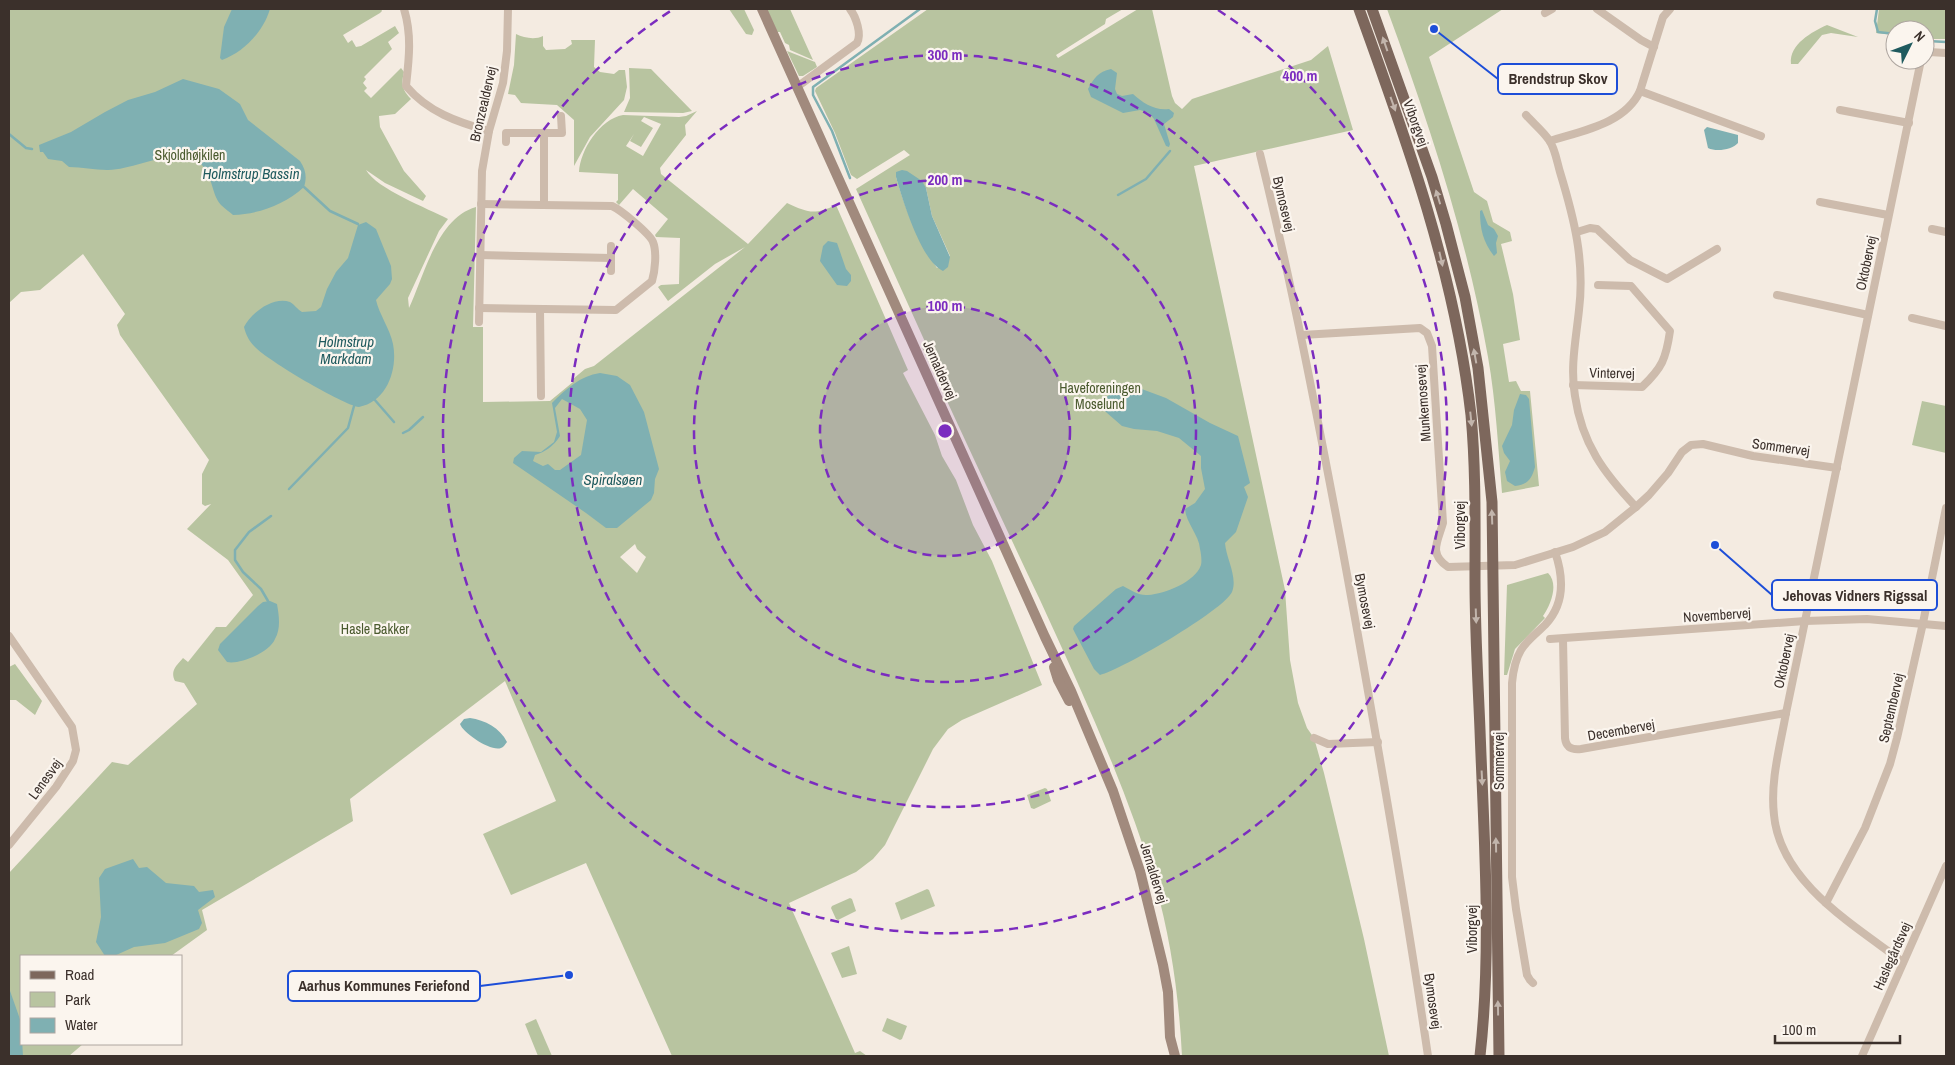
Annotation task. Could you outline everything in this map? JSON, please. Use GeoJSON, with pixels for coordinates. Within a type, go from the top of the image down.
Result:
{"type":"FeatureCollection","features":[{"type":"Feature","properties":{"kind":"main road","name":"Viborgvej"},"geometry":{"type":"LineString","coordinates":[[1359,9],[1414,163],[1434,227],[1453,310],[1469,402],[1473,443],[1475,567],[1487,904],[1485,1012],[1480,1056]]}},
{"type":"Feature","properties":{"kind":"main road","name":"Viborgvej"},"geometry":{"type":"LineString","coordinates":[[1372,9],[1432,177],[1446,224],[1464,297],[1478,368],[1492,502],[1499,1056]]}},
{"type":"Feature","properties":{"kind":"street"},"geometry":{"type":"LineString","coordinates":[[404,9],[408,23],[410,55],[406,86],[416,98],[436,113],[489,131]]}},
{"type":"Feature","properties":{"kind":"street","name":"Bronzealdervej"},"geometry":{"type":"LineString","coordinates":[[479,322],[482,171],[489,131],[503,84],[507,51],[508,9]]}},
{"type":"Feature","properties":{"kind":"street","name":"Jernaldervej"},"geometry":{"type":"LineString","coordinates":[[762,9],[1045,637],[1058,680],[1083,724],[1113,791],[1149,900],[1166,983],[1170,1037],[1175,1056]]}},
{"type":"Feature","properties":{"kind":"street"},"geometry":{"type":"LineString","coordinates":[[797,87],[857,43],[859,35],[852,11],[861,9]]}},
{"type":"Feature","properties":{"kind":"street"},"geometry":{"type":"LineString","coordinates":[[1597,9],[1654,47]]}},
{"type":"Feature","properties":{"kind":"street"},"geometry":{"type":"LineString","coordinates":[[1550,141],[1616,118],[1634,103],[1640,92],[1663,18],[1670,9]]}},
{"type":"Feature","properties":{"kind":"street","name":"Oktobervej"},"geometry":{"type":"LineString","coordinates":[[1902,962],[1814,893],[1794,868],[1785,852],[1774,817],[1774,773],[1919,70]]}},
{"type":"Feature","properties":{"kind":"street"},"geometry":{"type":"LineString","coordinates":[[1640,92],[1760,136]]}},
{"type":"Feature","properties":{"kind":"street"},"geometry":{"type":"LineString","coordinates":[[1840,110],[1909,123]]}},
{"type":"Feature","properties":{"kind":"street","name":"Vintervej"},"geometry":{"type":"LineString","coordinates":[[1526,115],[1550,141],[1577,232],[1581,280],[1572,364],[1573,385],[1578,413],[1595,456],[1605,472],[1636,507]]}},
{"type":"Feature","properties":{"kind":"street"},"geometry":{"type":"LineString","coordinates":[[506,142],[506,133],[562,133],[562,116]]}},
{"type":"Feature","properties":{"kind":"street"},"geometry":{"type":"LineString","coordinates":[[544,133],[544,204]]}},
{"type":"Feature","properties":{"kind":"street","name":"Bymosevej"},"geometry":{"type":"LineString","coordinates":[[1260,154],[1302,335],[1378,742],[1428,1056]]}},
{"type":"Feature","properties":{"kind":"street"},"geometry":{"type":"LineString","coordinates":[[1820,202],[1888,215]]}},
{"type":"Feature","properties":{"kind":"street"},"geometry":{"type":"LineString","coordinates":[[479,308],[616,310],[648,285],[653,276],[654,248],[651,239],[615,208],[544,204],[481,204]]}},
{"type":"Feature","properties":{"kind":"street"},"geometry":{"type":"LineString","coordinates":[[1577,232],[1590,228],[1597,229],[1630,260],[1667,279],[1717,249]]}},
{"type":"Feature","properties":{"kind":"street"},"geometry":{"type":"LineString","coordinates":[[1932,230],[1946,232]]}},
{"type":"Feature","properties":{"kind":"street"},"geometry":{"type":"LineString","coordinates":[[611,246],[611,271]]}},
{"type":"Feature","properties":{"kind":"street"},"geometry":{"type":"LineString","coordinates":[[480,255],[611,258]]}},
{"type":"Feature","properties":{"kind":"street","name":"Vintervej"},"geometry":{"type":"LineString","coordinates":[[1573,385],[1642,387],[1658,371],[1667,349],[1670,332],[1631,286],[1598,285]]}},
{"type":"Feature","properties":{"kind":"street"},"geometry":{"type":"LineString","coordinates":[[1777,295],[1868,315]]}},
{"type":"Feature","properties":{"kind":"street"},"geometry":{"type":"LineString","coordinates":[[540,310],[541,396]]}},
{"type":"Feature","properties":{"kind":"street"},"geometry":{"type":"LineString","coordinates":[[1912,318],[1946,326]]}},
{"type":"Feature","properties":{"kind":"street","name":"Munkemosevej"},"geometry":{"type":"LineString","coordinates":[[1302,335],[1420,328],[1427,333],[1432,346],[1443,523],[1436,543],[1436,551],[1438,558],[1448,567],[1475,567]]}},
{"type":"Feature","properties":{"kind":"street","name":"Sommervej"},"geometry":{"type":"LineString","coordinates":[[1475,567],[1515,565],[1573,547],[1605,532],[1636,507],[1660,484],[1682,452],[1691,445],[1703,444],[1753,456],[1837,468]]}},
{"type":"Feature","properties":{"kind":"street","name":"Septembervej"},"geometry":{"type":"LineString","coordinates":[[1826,903],[1854,852],[1881,789],[1897,738],[1946,508]]}},
{"type":"Feature","properties":{"kind":"street","name":"Sommervej"},"geometry":{"type":"LineString","coordinates":[[1534,983],[1527,975],[1513,887],[1512,683],[1514,666],[1521,650],[1550,620],[1559,602],[1562,579],[1555,552]]}},
{"type":"Feature","properties":{"kind":"street","name":"Novembervej"},"geometry":{"type":"LineString","coordinates":[[1550,639],[1805,621],[1867,619],[1946,626]]}},
{"type":"Feature","properties":{"kind":"street","name":"Lenesvej"},"geometry":{"type":"LineString","coordinates":[[9,636],[72,728],[76,750],[74,761],[56,787],[9,846]]}},
{"type":"Feature","properties":{"kind":"street","name":"Decembervej"},"geometry":{"type":"LineString","coordinates":[[1563,639],[1565,738],[1566,744],[1572,749],[1786,713]]}},
{"type":"Feature","properties":{"kind":"street"},"geometry":{"type":"LineString","coordinates":[[1314,738],[1328,744],[1378,742]]}},
{"type":"Feature","properties":{"kind":"street","name":"Haslegårdsvej"},"geometry":{"type":"LineString","coordinates":[[1862,1056],[1902,962],[1945,871]]}},
{"type":"Feature","properties":{"kind":"street","name":"Jernaldervej"},"geometry":{"type":"LineString","coordinates":[[1166,1056],[1170,1037]]}},
{"type":"Feature","properties":{"kind":"green space"},"geometry":{"type":"Polygon","coordinates":[[[9,9],[381,9],[380,13],[343,35],[348,43],[352,40],[356,47],[395,26],[399,33],[388,42],[392,49],[364,77],[366,79],[363,83],[367,88],[364,91],[371,98],[401,68],[404,72],[403,87],[411,99],[395,114],[379,116],[380,127],[404,171],[426,196],[423,201],[385,183],[366,170],[372,177],[391,191],[448,219],[439,231],[408,298],[409,308],[442,235],[451,223],[463,213],[476,207],[473,327],[483,327],[483,402],[550,401],[585,369],[594,366],[745,247],[715,264],[668,301],[658,287],[661,285],[679,284],[680,238],[656,237],[655,235],[668,219],[633,189],[619,205],[616,202],[618,200],[618,174],[579,172],[580,163],[587,145],[607,122],[623,115],[679,117],[697,111],[685,125],[686,135],[660,168],[661,174],[748,244],[787,203],[812,212],[836,205],[908,370],[903,373],[935,435],[942,456],[956,480],[973,525],[992,561],[1042,685],[962,720],[948,729],[933,749],[885,845],[873,859],[856,872],[789,903],[855,1053],[860,1051],[867,1056],[672,1056],[586,863],[511,895],[483,834],[556,801],[505,681],[350,799],[353,821],[202,910],[207,930],[172,955],[20,955],[20,1045],[82,1045],[69,1056],[9,1056],[9,873],[112,762],[128,765],[197,704],[184,683],[175,681],[173,674],[175,669],[183,658],[188,662],[216,627],[226,627],[253,595],[228,560],[187,529],[211,504],[205,506],[202,504],[202,474],[209,460],[120,335],[117,325],[125,314],[83,254],[40,290],[21,292],[9,303],[9,9]],[[644,117],[641,121],[653,128],[641,147],[630,141],[634,134],[626,146],[643,156],[661,124],[644,117]],[[635,544],[620,557],[637,573],[646,557],[637,549],[635,544]]]}},
{"type":"Feature","properties":{"kind":"green space"},"geometry":{"type":"Polygon","coordinates":[[[729,9],[744,9],[754,30],[752,35],[746,34],[729,9]]]}},
{"type":"Feature","properties":{"kind":"green space"},"geometry":{"type":"Polygon","coordinates":[[[767,9],[790,9],[813,60],[790,50],[789,45],[785,43],[780,32],[777,32],[767,9]]]}},
{"type":"Feature","properties":{"kind":"green space","name":"Haveforeningen Moselund"},"geometry":{"type":"Polygon","coordinates":[[[928,9],[1123,9],[1106,19],[1105,24],[1056,55],[1058,58],[1138,9],[1152,9],[1172,96],[1175,103],[1182,109],[1192,99],[1311,60],[1328,46],[1353,130],[1194,166],[1285,590],[1290,660],[1298,703],[1307,728],[1314,738],[1324,773],[1364,939],[1389,1056],[1182,1056],[1179,1012],[1166,926],[1155,883],[1131,811],[1072,669],[922,347],[926,344],[856,189],[910,155],[904,150],[857,179],[851,175],[835,133],[815,91],[816,88],[928,9]],[[896,177],[913,224],[937,268],[950,256],[932,216],[926,188],[896,177]]]}},
{"type":"Feature","properties":{"kind":"green space"},"geometry":{"type":"Polygon","coordinates":[[[1387,9],[1503,9],[1429,57],[1474,192],[1487,201],[1493,222],[1510,232],[1512,241],[1501,244],[1513,294],[1520,340],[1503,344],[1509,382],[1516,381],[1521,391],[1530,391],[1539,486],[1502,493],[1491,374],[1469,268],[1432,138],[1387,9]]]}},
{"type":"Feature","properties":{"kind":"green space"},"geometry":{"type":"Polygon","coordinates":[[[1879,9],[1946,9],[1946,39],[1935,39],[1935,20],[1885,20],[1885,34],[1876,33],[1879,9]]]}},
{"type":"Feature","properties":{"kind":"green space"},"geometry":{"type":"Polygon","coordinates":[[[1827,25],[1858,37],[1831,33],[1822,35],[1798,64],[1791,64],[1791,57],[1798,45],[1808,35],[1827,25]]]}},
{"type":"Feature","properties":{"kind":"green space"},"geometry":{"type":"Polygon","coordinates":[[[516,34],[530,38],[543,36],[543,46],[546,50],[565,49],[572,44],[571,40],[595,40],[594,67],[600,72],[614,74],[619,70],[625,70],[627,87],[624,100],[590,137],[574,166],[574,120],[557,105],[521,103],[515,95],[508,94],[514,65],[516,34]]]}},
{"type":"Feature","properties":{"kind":"green space"},"geometry":{"type":"Polygon","coordinates":[[[787,51],[815,62],[817,67],[803,76],[799,76],[787,51]]]}},
{"type":"Feature","properties":{"kind":"green space"},"geometry":{"type":"Polygon","coordinates":[[[629,68],[651,69],[692,111],[683,113],[624,112],[630,98],[629,68]]]}},
{"type":"Feature","properties":{"kind":"green space"},"geometry":{"type":"Polygon","coordinates":[[[1922,401],[1946,406],[1946,453],[1912,445],[1922,401]]]}},
{"type":"Feature","properties":{"kind":"green space"},"geometry":{"type":"Polygon","coordinates":[[[1548,573],[1553,583],[1553,594],[1543,616],[1545,618],[1515,649],[1507,675],[1504,675],[1507,585],[1548,573]]]}},
{"type":"Feature","properties":{"kind":"green space"},"geometry":{"type":"Polygon","coordinates":[[[15,664],[42,701],[35,715],[16,700],[9,700],[9,667],[15,664]]]}},
{"type":"Feature","properties":{"kind":"green space"},"geometry":{"type":"Polygon","coordinates":[[[1045,788],[1051,801],[1034,809],[1031,808],[1027,795],[1045,788]]]}},
{"type":"Feature","properties":{"kind":"green space"},"geometry":{"type":"Polygon","coordinates":[[[927,889],[935,906],[901,920],[895,903],[927,889]]]}},
{"type":"Feature","properties":{"kind":"green space"},"geometry":{"type":"Polygon","coordinates":[[[850,898],[856,911],[838,920],[836,919],[831,908],[832,906],[850,898]]]}},
{"type":"Feature","properties":{"kind":"green space"},"geometry":{"type":"Polygon","coordinates":[[[849,946],[857,974],[842,978],[831,953],[849,946]]]}},
{"type":"Feature","properties":{"kind":"green space"},"geometry":{"type":"Polygon","coordinates":[[[887,1018],[907,1026],[902,1039],[900,1040],[882,1031],[887,1018]]]}},
{"type":"Feature","properties":{"kind":"green space"},"geometry":{"type":"Polygon","coordinates":[[[536,1019],[552,1056],[538,1056],[525,1024],[536,1019]]]}},
{"type":"Feature","properties":{"kind":"water"},"geometry":{"type":"Polygon","coordinates":[[[232,9],[270,9],[263,26],[252,40],[238,52],[222,60],[220,58],[224,27],[232,9]]]}},
{"type":"Feature","properties":{"kind":"water"},"geometry":{"type":"Polygon","coordinates":[[[1111,69],[1117,73],[1115,89],[1117,94],[1122,96],[1133,94],[1150,106],[1159,109],[1169,109],[1174,113],[1173,117],[1164,124],[1170,144],[1169,147],[1166,146],[1154,119],[1149,113],[1140,110],[1123,113],[1091,97],[1088,89],[1092,82],[1097,76],[1111,69]]]}},
{"type":"Feature","properties":{"kind":"water","name":"Holmstrup Bassin"},"geometry":{"type":"Polygon","coordinates":[[[183,79],[219,89],[240,104],[248,120],[300,161],[304,167],[304,187],[280,204],[252,213],[233,215],[221,205],[215,196],[205,168],[191,159],[168,157],[130,167],[102,170],[69,167],[62,161],[48,159],[43,152],[40,152],[39,145],[71,132],[128,100],[155,92],[183,79]]]}},
{"type":"Feature","properties":{"kind":"water"},"geometry":{"type":"Polygon","coordinates":[[[1707,127],[1738,135],[1738,143],[1724,150],[1708,148],[1704,130],[1707,127]]]}},
{"type":"Feature","properties":{"kind":"water"},"geometry":{"type":"Polygon","coordinates":[[[907,171],[922,181],[926,188],[932,216],[950,257],[948,267],[943,271],[927,255],[914,229],[896,177],[896,172],[907,171]]]}},
{"type":"Feature","properties":{"kind":"water"},"geometry":{"type":"Polygon","coordinates":[[[1482,210],[1488,225],[1494,229],[1498,236],[1496,243],[1497,253],[1494,256],[1487,246],[1483,235],[1480,218],[1480,211],[1482,210]]]}},
{"type":"Feature","properties":{"kind":"water","name":"Holmstrup Markdam"},"geometry":{"type":"Polygon","coordinates":[[[366,222],[376,229],[391,266],[392,279],[390,284],[376,300],[392,338],[394,364],[388,383],[377,399],[359,407],[322,391],[274,362],[253,345],[244,327],[257,311],[277,301],[290,302],[302,312],[316,311],[321,307],[327,289],[336,272],[348,258],[358,225],[366,222]]]}},
{"type":"Feature","properties":{"kind":"water"},"geometry":{"type":"Polygon","coordinates":[[[828,241],[837,243],[846,269],[851,275],[851,281],[847,286],[837,285],[820,261],[823,246],[828,241]]]}},
{"type":"Feature","properties":{"kind":"water","name":"Spiralsøen"},"geometry":{"type":"Polygon","coordinates":[[[600,373],[617,376],[630,385],[644,412],[659,469],[651,500],[617,528],[606,528],[513,463],[514,458],[522,451],[541,452],[554,442],[557,432],[552,403],[574,384],[600,373]],[[562,399],[555,408],[560,436],[549,448],[535,455],[533,461],[543,466],[548,464],[555,470],[560,470],[581,455],[587,420],[580,409],[562,399]]]}},
{"type":"Feature","properties":{"kind":"water"},"geometry":{"type":"Polygon","coordinates":[[[1139,388],[1166,398],[1210,423],[1238,436],[1250,483],[1244,487],[1248,497],[1236,532],[1225,543],[1234,580],[1232,592],[1225,601],[1171,638],[1111,671],[1100,675],[1094,669],[1073,629],[1074,626],[1116,589],[1123,586],[1141,595],[1171,590],[1193,577],[1201,565],[1199,544],[1185,509],[1195,503],[1205,489],[1201,456],[1179,438],[1157,431],[1122,426],[1099,406],[1100,401],[1114,393],[1139,388]]]}},
{"type":"Feature","properties":{"kind":"water"},"geometry":{"type":"Polygon","coordinates":[[[1520,394],[1526,395],[1529,399],[1535,467],[1529,480],[1515,486],[1507,481],[1505,472],[1510,461],[1504,453],[1502,446],[1512,425],[1514,410],[1520,394]]]}},
{"type":"Feature","properties":{"kind":"water"},"geometry":{"type":"Polygon","coordinates":[[[270,601],[277,604],[279,617],[278,631],[272,644],[261,653],[247,659],[239,662],[227,662],[218,650],[220,644],[258,606],[263,602],[270,601]]]}},
{"type":"Feature","properties":{"kind":"water"},"geometry":{"type":"Polygon","coordinates":[[[470,718],[492,726],[507,742],[502,748],[484,745],[462,728],[460,724],[464,719],[470,718]]]}},
{"type":"Feature","properties":{"kind":"water"},"geometry":{"type":"Polygon","coordinates":[[[133,859],[139,868],[147,867],[166,883],[194,886],[199,892],[213,890],[215,897],[198,910],[202,923],[199,929],[165,943],[134,947],[116,955],[104,955],[96,942],[101,917],[99,878],[105,869],[133,859]]]}},
{"type":"Feature","properties":{"kind":"water"},"geometry":{"type":"Polygon","coordinates":[[[9,988],[20,1019],[20,1045],[22,1045],[23,1056],[9,1056],[9,988]]]}},
{"type":"Feature","properties":{"kind":"waterway"},"geometry":{"type":"LineString","coordinates":[[850,178],[832,131],[813,95],[813,87],[920,9]]}},
{"type":"Feature","properties":{"kind":"waterway"},"geometry":{"type":"LineString","coordinates":[[1877,9],[1875,21],[1878,32],[1885,33]]}},
{"type":"Feature","properties":{"kind":"waterway"},"geometry":{"type":"LineString","coordinates":[[1935,41],[1946,42]]}},
{"type":"Feature","properties":{"kind":"waterway"},"geometry":{"type":"LineString","coordinates":[[9,134],[26,148],[32,149]]}},
{"type":"Feature","properties":{"kind":"waterway"},"geometry":{"type":"LineString","coordinates":[[1118,195],[1146,179],[1170,151]]}},
{"type":"Feature","properties":{"kind":"waterway"},"geometry":{"type":"LineString","coordinates":[[304,187],[330,211],[358,224]]}},
{"type":"Feature","properties":{"kind":"waterway"},"geometry":{"type":"LineString","coordinates":[[374,399],[394,422]]}},
{"type":"Feature","properties":{"kind":"waterway"},"geometry":{"type":"LineString","coordinates":[[289,489],[348,428],[354,406]]}},
{"type":"Feature","properties":{"kind":"waterway"},"geometry":{"type":"LineString","coordinates":[[403,433],[423,417]]}},
{"type":"Feature","properties":{"kind":"waterway"},"geometry":{"type":"LineString","coordinates":[[268,601],[261,589],[243,572],[235,560],[235,550],[249,532],[271,516]]}},
{"type":"Feature","properties":{"kind":"place","name":"Brendstrup Skov"},"geometry":{"type":"Point","coordinates":[1434,29]}},
{"type":"Feature","properties":{"kind":"place","name":"Jehovas Vidners Rigssal"},"geometry":{"type":"Point","coordinates":[1715,545]}},
{"type":"Feature","properties":{"kind":"place","name":"Aarhus Kommunes Feriefond"},"geometry":{"type":"Point","coordinates":[569,975]}},
{"type":"Feature","properties":{"kind":"park label","name":"Skjoldhøjkilen"},"geometry":{"type":"Point","coordinates":[190,155]}},
{"type":"Feature","properties":{"kind":"park label","name":"Hasle Bakker"},"geometry":{"type":"Point","coordinates":[375,629]}}]}
